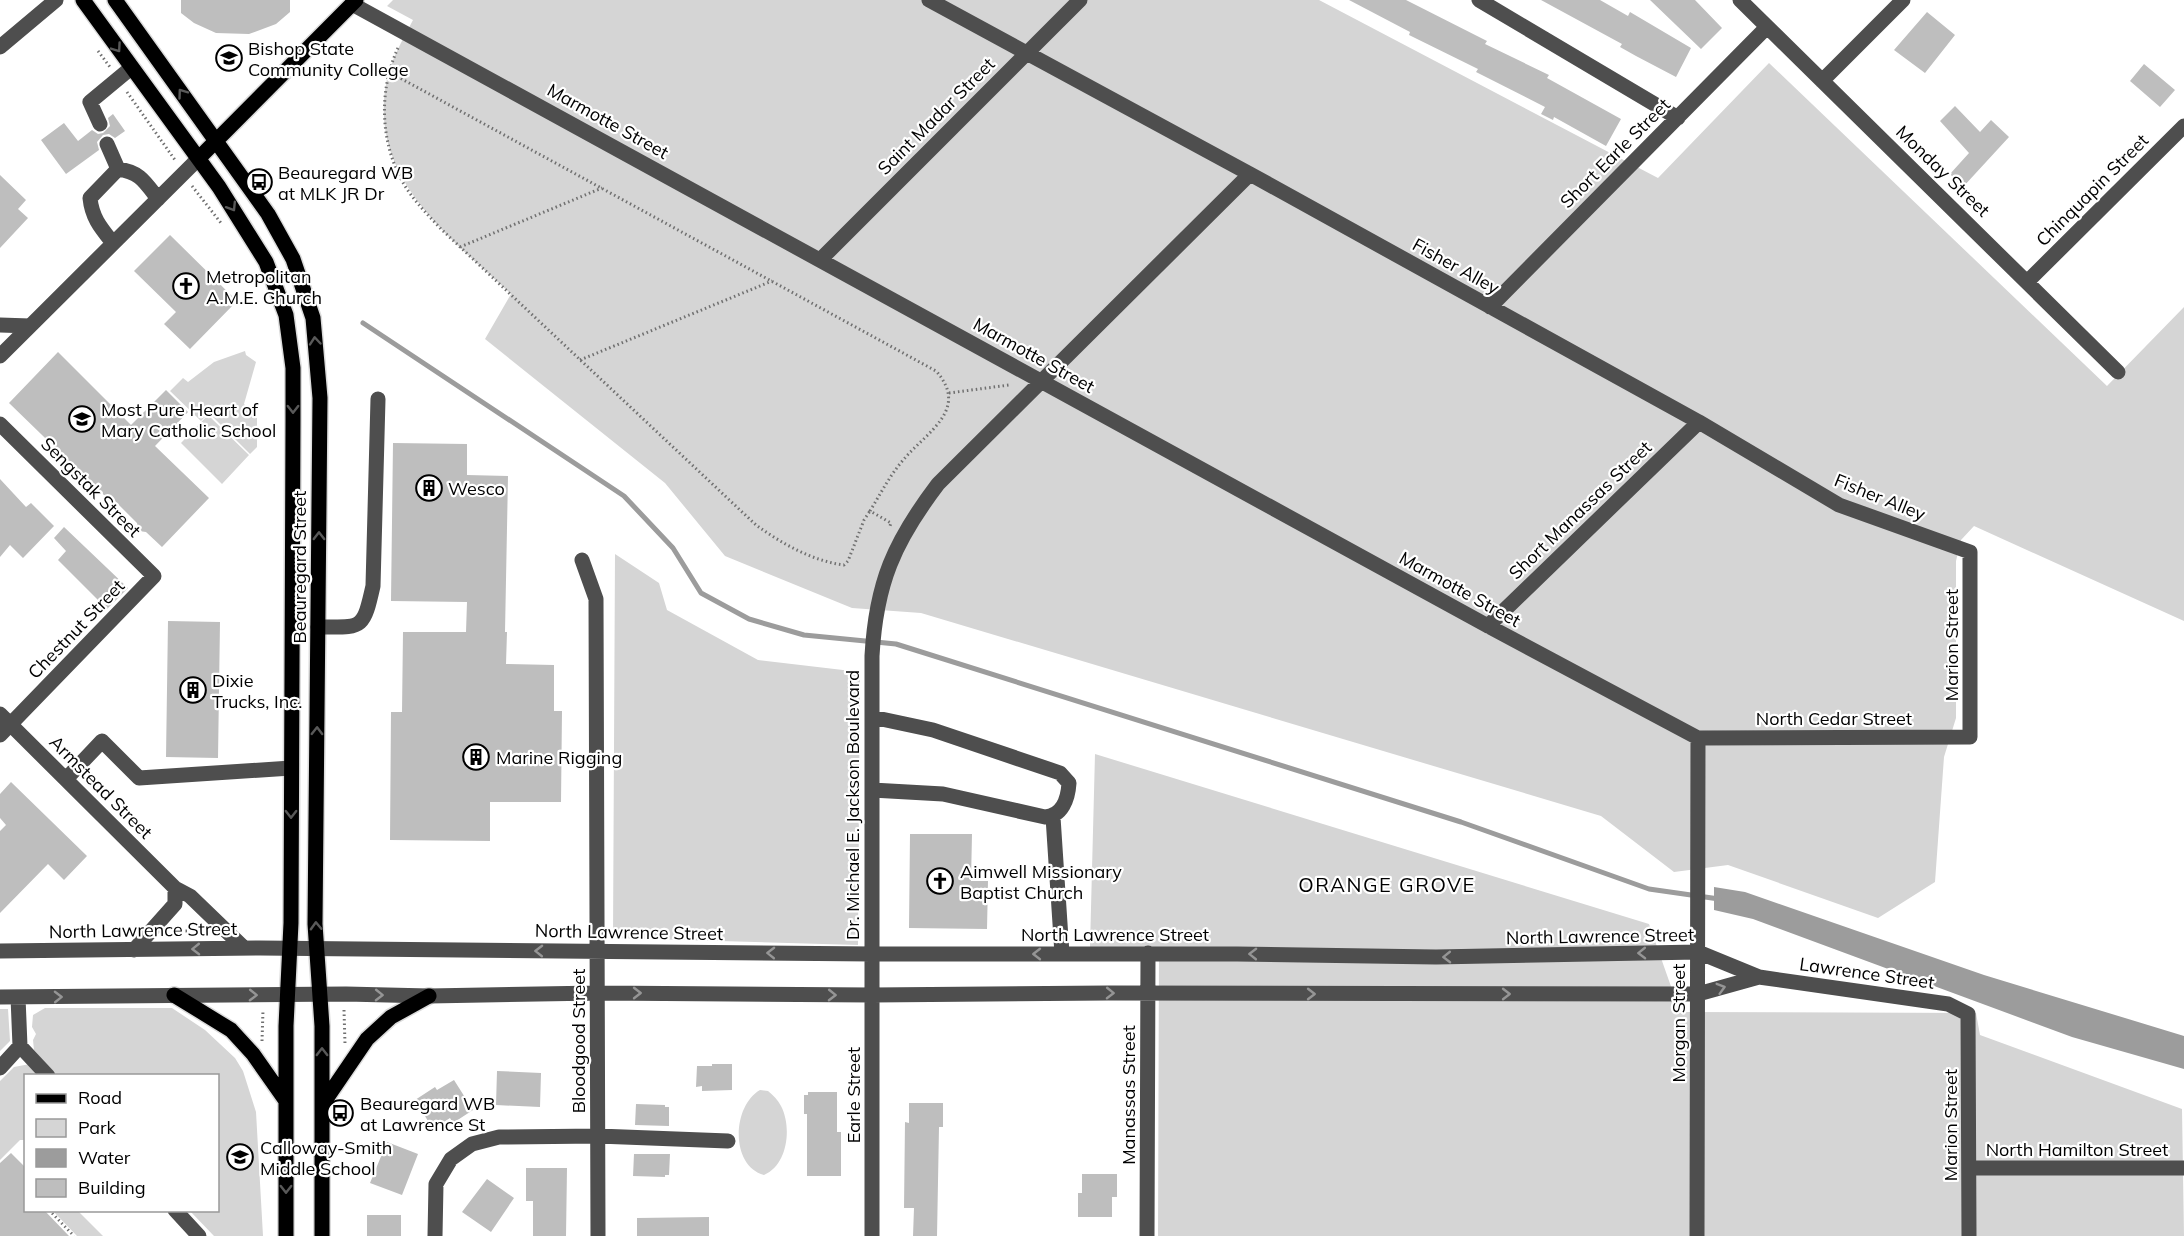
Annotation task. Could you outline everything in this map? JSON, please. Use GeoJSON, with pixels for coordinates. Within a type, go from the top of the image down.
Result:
{"type":"FeatureCollection","features":[{"type":"Feature","properties":{"kind":"main road","name":"Beauregard Street"},"geometry":{"type":"LineString","coordinates":[[83,0],[199,158],[266,262],[286,315],[293,368],[286,1236]]}},
{"type":"Feature","properties":{"kind":"main road","name":"Beauregard Street"},"geometry":{"type":"LineString","coordinates":[[115,0],[268,214],[293,259],[313,318],[320,398],[315,913],[322,1026],[322,1236]]}},
{"type":"Feature","properties":{"kind":"main road"},"geometry":{"type":"LineString","coordinates":[[199,158],[354,2]]}},
{"type":"Feature","properties":{"kind":"main road"},"geometry":{"type":"LineString","coordinates":[[174,996],[231,1030],[253,1054],[286,1101]]}},
{"type":"Feature","properties":{"kind":"main road"},"geometry":{"type":"LineString","coordinates":[[322,1105],[367,1039],[391,1017],[429,996]]}},
{"type":"Feature","properties":{"kind":"street"},"geometry":{"type":"LineString","coordinates":[[0,47],[56,0]]}},
{"type":"Feature","properties":{"kind":"street","name":"Fisher Alley"},"geometry":{"type":"LineString","coordinates":[[929,0],[1699,422],[1839,506],[1970,552]]}},
{"type":"Feature","properties":{"kind":"street","name":"Saint Madar Street"},"geometry":{"type":"LineString","coordinates":[[820,260],[1080,0]]}},
{"type":"Feature","properties":{"kind":"street","name":"Monday Street"},"geometry":{"type":"LineString","coordinates":[[1740,0],[2118,372]]}},
{"type":"Feature","properties":{"kind":"street"},"geometry":{"type":"LineString","coordinates":[[1822,81],[1903,0]]}},
{"type":"Feature","properties":{"kind":"street","name":"Marmotte Street"},"geometry":{"type":"LineString","coordinates":[[354,2],[1488,626],[1698,738]]}},
{"type":"Feature","properties":{"kind":"street"},"geometry":{"type":"LineString","coordinates":[[1487,2],[1678,118]]}},
{"type":"Feature","properties":{"kind":"street","name":"Short Earle Street"},"geometry":{"type":"LineString","coordinates":[[1490,307],[1767,27]]}},
{"type":"Feature","properties":{"kind":"street"},"geometry":{"type":"LineString","coordinates":[[100,124],[90,102],[131,68]]}},
{"type":"Feature","properties":{"kind":"street","name":"Chinquapin Street"},"geometry":{"type":"LineString","coordinates":[[2028,281],[2184,126]]}},
{"type":"Feature","properties":{"kind":"street"},"geometry":{"type":"LineString","coordinates":[[107,144],[118,169]]}},
{"type":"Feature","properties":{"kind":"street"},"geometry":{"type":"LineString","coordinates":[[0,356],[199,158]]}},
{"type":"Feature","properties":{"kind":"street"},"geometry":{"type":"LineString","coordinates":[[118,169],[132,171],[140,176],[158,199]]}},
{"type":"Feature","properties":{"kind":"street"},"geometry":{"type":"LineString","coordinates":[[113,243],[95,220],[91,211],[90,198],[118,169]]}},
{"type":"Feature","properties":{"kind":"street"},"geometry":{"type":"LineString","coordinates":[[1041,381],[1250,174]]}},
{"type":"Feature","properties":{"kind":"street"},"geometry":{"type":"LineString","coordinates":[[0,325],[30,326]]}},
{"type":"Feature","properties":{"kind":"street","name":"Dr. Michael E. Jackson Boulevard"},"geometry":{"type":"LineString","coordinates":[[872,954],[872,656],[873,623],[882,582],[900,540],[938,484],[1041,381]]}},
{"type":"Feature","properties":{"kind":"street"},"geometry":{"type":"LineString","coordinates":[[318,627],[355,628],[363,621],[368,609],[373,586],[378,399]]}},
{"type":"Feature","properties":{"kind":"street","name":"Short Manassas Street"},"geometry":{"type":"LineString","coordinates":[[1488,626],[1699,422]]}},
{"type":"Feature","properties":{"kind":"street","name":"Sengstak Street"},"geometry":{"type":"LineString","coordinates":[[0,424],[154,576]]}},
{"type":"Feature","properties":{"kind":"street","name":"Marion Street"},"geometry":{"type":"LineString","coordinates":[[1970,552],[1970,737]]}},
{"type":"Feature","properties":{"kind":"street","name":"Bloodgood Street"},"geometry":{"type":"LineString","coordinates":[[582,560],[596,598],[598,1236]]}},
{"type":"Feature","properties":{"kind":"street","name":"Chestnut Street"},"geometry":{"type":"LineString","coordinates":[[3,724],[154,576]]}},
{"type":"Feature","properties":{"kind":"street"},"geometry":{"type":"LineString","coordinates":[[872,717],[933,730],[1060,773],[1069,783],[1062,808],[1053,817],[943,794],[872,790]]}},
{"type":"Feature","properties":{"kind":"street","name":"Armstead Street"},"geometry":{"type":"LineString","coordinates":[[3,724],[66,779],[175,888],[190,896],[244,948]]}},
{"type":"Feature","properties":{"kind":"street","name":"North Cedar Street"},"geometry":{"type":"LineString","coordinates":[[1698,738],[1970,737]]}},
{"type":"Feature","properties":{"kind":"street","name":"Morgan Street"},"geometry":{"type":"LineString","coordinates":[[1697,1236],[1698,738]]}},
{"type":"Feature","properties":{"kind":"street"},"geometry":{"type":"LineString","coordinates":[[66,779],[102,741],[139,778],[291,768]]}},
{"type":"Feature","properties":{"kind":"street"},"geometry":{"type":"LineString","coordinates":[[1053,817],[1062,954]]}},
{"type":"Feature","properties":{"kind":"street"},"geometry":{"type":"LineString","coordinates":[[134,950],[175,904],[175,888]]}},
{"type":"Feature","properties":{"kind":"street","name":"North Lawrence Street"},"geometry":{"type":"LineString","coordinates":[[0,951],[290,948],[1436,957],[1698,952],[1759,977]]}},
{"type":"Feature","properties":{"kind":"street","name":"Manassas Street"},"geometry":{"type":"LineString","coordinates":[[1147,1236],[1148,953]]}},
{"type":"Feature","properties":{"kind":"street","name":"Earle Street"},"geometry":{"type":"LineString","coordinates":[[872,954],[872,1236]]}},
{"type":"Feature","properties":{"kind":"street"},"geometry":{"type":"LineString","coordinates":[[0,997],[429,996],[598,993],[1698,994],[1759,977]]}},
{"type":"Feature","properties":{"kind":"street","name":"Lawrence Street"},"geometry":{"type":"LineString","coordinates":[[1759,977],[1947,1004],[1968,1014]]}},
{"type":"Feature","properties":{"kind":"street"},"geometry":{"type":"LineString","coordinates":[[18,997],[20,1046],[46,1074]]}},
{"type":"Feature","properties":{"kind":"street","name":"Marion Street"},"geometry":{"type":"LineString","coordinates":[[1968,1014],[1969,1236]]}},
{"type":"Feature","properties":{"kind":"street"},"geometry":{"type":"LineString","coordinates":[[0,1068],[20,1046]]}},
{"type":"Feature","properties":{"kind":"street"},"geometry":{"type":"LineString","coordinates":[[435,1236],[436,1184],[451,1159],[472,1144],[500,1137],[598,1136],[728,1141]]}},
{"type":"Feature","properties":{"kind":"street","name":"North Hamilton Street"},"geometry":{"type":"LineString","coordinates":[[1970,1168],[2184,1168]]}},
{"type":"Feature","properties":{"kind":"street"},"geometry":{"type":"LineString","coordinates":[[177,1212],[199,1236]]}},
{"type":"Feature","properties":{"kind":"path"},"geometry":{"type":"LineString","coordinates":[[93,44],[221,223]]}},
{"type":"Feature","properties":{"kind":"path"},"geometry":{"type":"LineString","coordinates":[[389,72],[928,365],[942,378],[949,393],[945,416],[888,479],[864,520],[848,561],[844,565],[789,547],[756,525],[460,246],[414,198],[402,180],[391,156],[384,112],[389,72],[400,45]]}},
{"type":"Feature","properties":{"kind":"path"},"geometry":{"type":"LineString","coordinates":[[460,246],[602,188]]}},
{"type":"Feature","properties":{"kind":"path"},"geometry":{"type":"LineString","coordinates":[[580,360],[772,281]]}},
{"type":"Feature","properties":{"kind":"path"},"geometry":{"type":"LineString","coordinates":[[949,393],[1009,385]]}},
{"type":"Feature","properties":{"kind":"path"},"geometry":{"type":"LineString","coordinates":[[870,511],[891,523],[888,532]]}},
{"type":"Feature","properties":{"kind":"path"},"geometry":{"type":"LineString","coordinates":[[166,931],[199,931]]}},
{"type":"Feature","properties":{"kind":"path"},"geometry":{"type":"LineString","coordinates":[[262,1048],[263,1010]]}},
{"type":"Feature","properties":{"kind":"path"},"geometry":{"type":"LineString","coordinates":[[344,1010],[342,1026],[345,1052]]}},
{"type":"Feature","properties":{"kind":"path"},"geometry":{"type":"LineString","coordinates":[[262,1025],[268,1026]]}},
{"type":"Feature","properties":{"kind":"path"},"geometry":{"type":"LineString","coordinates":[[51,1212],[74,1236]]}},
{"type":"Feature","properties":{"kind":"green space"},"geometry":{"type":"Polygon","coordinates":[[[393,0],[1319,0],[1658,178],[1769,63],[2107,386],[2184,307],[2184,621],[1974,526],[1961,540],[1956,561],[1956,718],[1944,757],[1935,882],[1878,918],[1728,865],[1674,872],[1601,816],[921,613],[852,608],[725,556],[665,483],[485,339],[511,294],[463,250],[418,202],[401,175],[389,146],[384,114],[387,79],[395,56],[413,20],[387,6],[393,0]]]}},
{"type":"Feature","properties":{"kind":"green space"},"geometry":{"type":"Polygon","coordinates":[[[245,351],[246,355],[256,362],[244,404],[257,418],[257,447],[250,454],[209,413],[201,421],[170,391],[183,378],[188,382],[214,362],[245,351]]]}},
{"type":"Feature","properties":{"kind":"green space"},"geometry":{"type":"Polygon","coordinates":[[[208,415],[249,455],[222,484],[181,443],[208,415]]]}},
{"type":"Feature","properties":{"kind":"green space"},"geometry":{"type":"Polygon","coordinates":[[[615,554],[659,583],[667,610],[758,660],[860,672],[858,945],[613,938],[615,554]]]}},
{"type":"Feature","properties":{"kind":"green space"},"geometry":{"type":"Polygon","coordinates":[[[1095,754],[1649,924],[1680,1012],[1976,1013],[1980,1035],[2182,1109],[2184,1236],[1158,1236],[1159,948],[1090,947],[1095,754]]]}},
{"type":"Feature","properties":{"kind":"green space"},"geometry":{"type":"Polygon","coordinates":[[[45,1008],[172,1008],[205,1030],[235,1058],[243,1071],[256,1112],[263,1236],[214,1236],[191,1212],[219,1212],[219,1074],[55,1074],[34,1050],[33,1040],[36,1034],[32,1027],[33,1015],[45,1008]]]}},
{"type":"Feature","properties":{"kind":"green space"},"geometry":{"type":"Polygon","coordinates":[[[0,1009],[8,1009],[10,1041],[0,1051],[0,1009]]]}},
{"type":"Feature","properties":{"kind":"green space"},"geometry":{"type":"Polygon","coordinates":[[[30,1064],[40,1074],[24,1074],[24,1140],[20,1140],[0,1160],[0,1081],[14,1067],[30,1064]]]}},
{"type":"Feature","properties":{"kind":"green space"},"geometry":{"type":"Polygon","coordinates":[[[760,1090],[768,1091],[781,1106],[787,1134],[786,1145],[778,1163],[764,1175],[753,1169],[745,1160],[740,1148],[739,1135],[744,1109],[760,1090]]]}},
{"type":"Feature","properties":{"kind":"green space"},"geometry":{"type":"Polygon","coordinates":[[[54,1212],[79,1212],[103,1236],[77,1236],[54,1212]]]}},
{"type":"Feature","properties":{"kind":"water"},"geometry":{"type":"Polygon","coordinates":[[[1714,887],[1745,892],[1984,975],[2184,1036],[2184,1069],[2072,1037],[1753,919],[1714,910],[1714,887]]]}},
{"type":"Feature","properties":{"kind":"building"},"geometry":{"type":"Polygon","coordinates":[[[181,0],[290,0],[290,12],[276,24],[249,34],[216,33],[194,23],[181,13],[181,0]]]}},
{"type":"Feature","properties":{"kind":"building"},"geometry":{"type":"Polygon","coordinates":[[[1349,0],[1406,0],[1487,41],[1485,44],[1549,75],[1547,78],[1621,119],[1606,146],[1554,117],[1553,120],[1541,114],[1545,107],[1476,72],[1478,69],[1409,35],[1410,32],[1349,0]]]}},
{"type":"Feature","properties":{"kind":"building"},"geometry":{"type":"Polygon","coordinates":[[[1541,0],[1600,0],[1628,16],[1630,12],[1691,48],[1676,77],[1620,47],[1622,44],[1541,0]]]}},
{"type":"Feature","properties":{"kind":"building"},"geometry":{"type":"Polygon","coordinates":[[[1650,0],[1695,0],[1722,28],[1701,49],[1650,0]]]}},
{"type":"Feature","properties":{"kind":"building"},"geometry":{"type":"Polygon","coordinates":[[[1927,12],[1955,35],[1925,73],[1894,50],[1927,12]]]}},
{"type":"Feature","properties":{"kind":"building"},"geometry":{"type":"Polygon","coordinates":[[[2144,64],[2175,90],[2160,107],[2130,81],[2144,64]]]}},
{"type":"Feature","properties":{"kind":"building"},"geometry":{"type":"Polygon","coordinates":[[[1955,106],[1980,132],[1991,120],[2009,137],[1963,187],[1950,174],[1969,153],[1940,121],[1955,106]]]}},
{"type":"Feature","properties":{"kind":"building"},"geometry":{"type":"Polygon","coordinates":[[[113,114],[125,131],[115,138],[109,134],[103,135],[97,142],[99,150],[66,174],[41,140],[64,123],[78,141],[92,130],[98,134],[103,133],[110,126],[108,118],[113,114]]]}},
{"type":"Feature","properties":{"kind":"building"},"geometry":{"type":"Polygon","coordinates":[[[0,175],[26,200],[18,209],[28,218],[0,248],[0,175]]]}},
{"type":"Feature","properties":{"kind":"building","name":"Metropolitan A.M.E. Church"},"geometry":{"type":"Polygon","coordinates":[[[170,235],[237,301],[190,349],[164,324],[176,312],[134,271],[170,235]]]}},
{"type":"Feature","properties":{"kind":"building"},"geometry":{"type":"Polygon","coordinates":[[[58,352],[131,425],[166,390],[188,412],[155,446],[209,498],[162,547],[146,532],[139,531],[137,523],[109,495],[106,497],[9,403],[58,352]]]}},
{"type":"Feature","properties":{"kind":"building","name":"Marine Rigging"},"geometry":{"type":"Polygon","coordinates":[[[393,443],[467,444],[467,475],[508,476],[506,664],[554,665],[554,711],[562,711],[561,802],[490,802],[490,841],[390,840],[391,712],[402,712],[403,632],[466,632],[467,602],[391,601],[393,443]]]}},
{"type":"Feature","properties":{"kind":"building"},"geometry":{"type":"Polygon","coordinates":[[[0,479],[26,507],[31,503],[54,526],[23,558],[10,545],[0,557],[0,479]]]}},
{"type":"Feature","properties":{"kind":"building"},"geometry":{"type":"Polygon","coordinates":[[[64,527],[128,588],[107,609],[58,560],[66,551],[54,538],[64,527]]]}},
{"type":"Feature","properties":{"kind":"building","name":"Dixie Trucks, Inc."},"geometry":{"type":"Polygon","coordinates":[[[168,621],[220,622],[218,758],[166,757],[168,621]]]}},
{"type":"Feature","properties":{"kind":"building"},"geometry":{"type":"Polygon","coordinates":[[[11,782],[87,856],[64,880],[48,864],[0,913],[0,831],[6,825],[0,818],[0,794],[11,782]]]}},
{"type":"Feature","properties":{"kind":"building","name":"Aimwell Missionary Baptist Church"},"geometry":{"type":"Polygon","coordinates":[[[910,834],[972,834],[971,881],[988,881],[987,929],[909,928],[910,834]]]}},
{"type":"Feature","properties":{"kind":"building"},"geometry":{"type":"Polygon","coordinates":[[[712,1064],[732,1064],[732,1090],[702,1091],[702,1086],[696,1087],[697,1066],[712,1066],[712,1064]]]}},
{"type":"Feature","properties":{"kind":"building"},"geometry":{"type":"Polygon","coordinates":[[[497,1071],[541,1073],[540,1107],[496,1105],[497,1071]]]}},
{"type":"Feature","properties":{"kind":"building"},"geometry":{"type":"Polygon","coordinates":[[[454,1080],[473,1110],[453,1123],[450,1118],[433,1129],[415,1100],[435,1087],[437,1090],[454,1080]]]}},
{"type":"Feature","properties":{"kind":"building"},"geometry":{"type":"Polygon","coordinates":[[[808,1092],[837,1092],[837,1132],[841,1132],[841,1176],[807,1176],[807,1114],[804,1114],[804,1095],[808,1095],[808,1092]]]}},
{"type":"Feature","properties":{"kind":"building"},"geometry":{"type":"Polygon","coordinates":[[[909,1103],[943,1103],[943,1127],[939,1127],[937,1236],[913,1236],[914,1208],[904,1208],[905,1122],[909,1123],[909,1103]]]}},
{"type":"Feature","properties":{"kind":"building"},"geometry":{"type":"Polygon","coordinates":[[[636,1104],[669,1107],[669,1126],[635,1125],[636,1104]]]}},
{"type":"Feature","properties":{"kind":"building"},"geometry":{"type":"Polygon","coordinates":[[[387,1142],[418,1154],[402,1195],[370,1183],[387,1142]]]}},
{"type":"Feature","properties":{"kind":"building"},"geometry":{"type":"Polygon","coordinates":[[[11,1153],[24,1166],[24,1212],[46,1212],[69,1236],[0,1236],[0,1163],[11,1153]]]}},
{"type":"Feature","properties":{"kind":"building"},"geometry":{"type":"Polygon","coordinates":[[[634,1154],[670,1154],[669,1175],[665,1177],[633,1176],[634,1154]]]}},
{"type":"Feature","properties":{"kind":"building"},"geometry":{"type":"Polygon","coordinates":[[[526,1168],[567,1168],[566,1236],[533,1236],[533,1201],[526,1201],[526,1168]]]}},
{"type":"Feature","properties":{"kind":"building"},"geometry":{"type":"Polygon","coordinates":[[[1082,1174],[1117,1174],[1117,1197],[1112,1197],[1112,1217],[1078,1217],[1078,1193],[1082,1193],[1082,1174]]]}},
{"type":"Feature","properties":{"kind":"building"},"geometry":{"type":"Polygon","coordinates":[[[487,1179],[514,1198],[491,1232],[462,1212],[487,1179]]]}},
{"type":"Feature","properties":{"kind":"building"},"geometry":{"type":"Polygon","coordinates":[[[367,1215],[401,1215],[401,1236],[367,1236],[367,1215]]]}},
{"type":"Feature","properties":{"kind":"building"},"geometry":{"type":"Polygon","coordinates":[[[709,1217],[709,1236],[637,1236],[637,1218],[709,1217]]]}},
{"type":"Feature","properties":{"kind":"waterway"},"geometry":{"type":"LineString","coordinates":[[363,323],[624,496],[673,548],[701,593],[749,619],[804,635],[896,644],[1461,822],[1649,889],[1719,899]]}},
{"type":"Feature","properties":{"kind":"place","name":"Bishop State Community College"},"geometry":{"type":"Point","coordinates":[229,58]}},
{"type":"Feature","properties":{"kind":"place","name":"Beauregard WB at MLK JR Dr"},"geometry":{"type":"Point","coordinates":[259,182]}},
{"type":"Feature","properties":{"kind":"place","name":"Metropolitan A.M.E. Church"},"geometry":{"type":"Point","coordinates":[186,286]}},
{"type":"Feature","properties":{"kind":"place","name":"Most Pure Heart of Mary Catholic School"},"geometry":{"type":"Point","coordinates":[82,419]}},
{"type":"Feature","properties":{"kind":"place","name":"Wesco"},"geometry":{"type":"Point","coordinates":[429,488]}},
{"type":"Feature","properties":{"kind":"place","name":"Dixie Trucks, Inc."},"geometry":{"type":"Point","coordinates":[193,690]}},
{"type":"Feature","properties":{"kind":"place","name":"Marine Rigging"},"geometry":{"type":"Point","coordinates":[476,757]}},
{"type":"Feature","properties":{"kind":"place","name":"Aimwell Missionary Baptist Church"},"geometry":{"type":"Point","coordinates":[940,881]}},
{"type":"Feature","properties":{"kind":"place","name":"Beauregard WB at Lawrence St"},"geometry":{"type":"Point","coordinates":[340,1113]}},
{"type":"Feature","properties":{"kind":"place","name":"Calloway-Smith Middle School"},"geometry":{"type":"Point","coordinates":[240,1157]}},
{"type":"Feature","properties":{"kind":"district","name":"ORANGE GROVE"},"geometry":{"type":"Point","coordinates":[1387,884]}}]}
